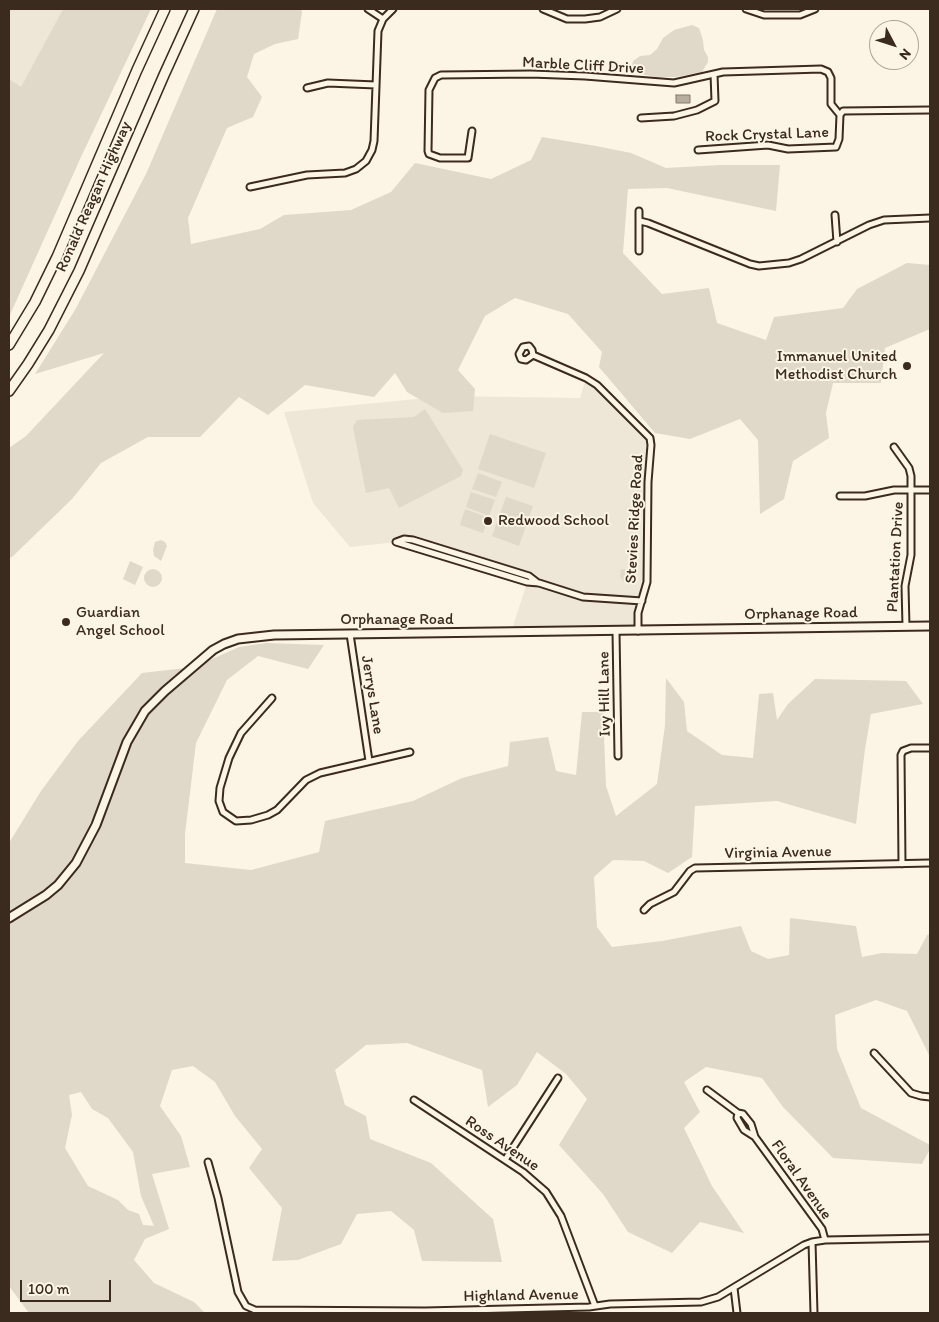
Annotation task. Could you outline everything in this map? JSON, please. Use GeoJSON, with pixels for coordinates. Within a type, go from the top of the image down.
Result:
{"type":"FeatureCollection","features":[{"type":"Feature","properties":{"kind":"highway","name":"Ronald Reagan Highway"},"geometry":{"type":"LineString","coordinates":[[9,345],[35,302],[57,257],[165,9]]}},
{"type":"Feature","properties":{"kind":"highway","name":"Ronald Reagan Highway"},"geometry":{"type":"LineString","coordinates":[[9,391],[28,364],[63,304],[99,228],[194,9]]}},
{"type":"Feature","properties":{"kind":"main road","name":"Orphanage Road"},"geometry":{"type":"LineString","coordinates":[[9,918],[46,895],[72,869],[90,838],[127,742],[138,721],[154,701],[213,650],[224,644],[254,636],[930,626]]}},
{"type":"Feature","properties":{"kind":"street"},"geometry":{"type":"LineString","coordinates":[[368,9],[384,19]]}},
{"type":"Feature","properties":{"kind":"street"},"geometry":{"type":"LineString","coordinates":[[250,187],[307,175],[345,173],[361,166],[370,156],[374,141],[377,37],[384,19],[392,9]]}},
{"type":"Feature","properties":{"kind":"street"},"geometry":{"type":"LineString","coordinates":[[542,9],[567,19],[585,20],[600,17],[617,9]]}},
{"type":"Feature","properties":{"kind":"street"},"geometry":{"type":"LineString","coordinates":[[746,9],[764,15],[800,15],[815,9]]}},
{"type":"Feature","properties":{"kind":"street","name":"Marble Cliff Drive"},"geometry":{"type":"LineString","coordinates":[[472,131],[468,158],[440,158],[429,154],[429,90],[435,78],[441,75],[540,74],[674,83],[723,72],[821,69],[828,72],[831,104],[840,115]]}},
{"type":"Feature","properties":{"kind":"street"},"geometry":{"type":"LineString","coordinates":[[641,118],[674,116],[697,110],[715,101],[714,74]]}},
{"type":"Feature","properties":{"kind":"street"},"geometry":{"type":"LineString","coordinates":[[307,88],[328,84],[376,84]]}},
{"type":"Feature","properties":{"kind":"street"},"geometry":{"type":"LineString","coordinates":[[840,115],[843,111],[930,110]]}},
{"type":"Feature","properties":{"kind":"street","name":"Rock Crystal Lane"},"geometry":{"type":"LineString","coordinates":[[698,150],[768,144],[788,149],[836,147],[839,139],[840,115]]}},
{"type":"Feature","properties":{"kind":"street"},"geometry":{"type":"LineString","coordinates":[[639,211],[639,251]]}},
{"type":"Feature","properties":{"kind":"street"},"geometry":{"type":"LineString","coordinates":[[835,215],[837,242]]}},
{"type":"Feature","properties":{"kind":"street"},"geometry":{"type":"LineString","coordinates":[[640,221],[648,222],[759,266],[801,260],[869,225],[884,220],[930,218]]}},
{"type":"Feature","properties":{"kind":"street","name":"Stevies Ridge Road"},"geometry":{"type":"LineString","coordinates":[[533,355],[597,385],[650,438],[652,445],[648,482],[647,582],[638,613],[638,631]]}},
{"type":"Feature","properties":{"kind":"street","name":"Plantation Drive"},"geometry":{"type":"LineString","coordinates":[[894,448],[910,471],[912,490],[911,555],[905,586],[906,626]]}},
{"type":"Feature","properties":{"kind":"street"},"geometry":{"type":"LineString","coordinates":[[840,496],[865,496],[884,491],[930,490]]}},
{"type":"Feature","properties":{"kind":"street"},"geometry":{"type":"LineString","coordinates":[[539,583],[529,576],[412,540],[404,539],[396,542],[583,597],[642,601]]}},
{"type":"Feature","properties":{"kind":"street","name":"Ivy Hill Lane"},"geometry":{"type":"LineString","coordinates":[[616,631],[618,756]]}},
{"type":"Feature","properties":{"kind":"street","name":"Jerrys Lane"},"geometry":{"type":"LineString","coordinates":[[350,634],[369,760]]}},
{"type":"Feature","properties":{"kind":"street"},"geometry":{"type":"LineString","coordinates":[[272,698],[241,733],[229,758],[218,801],[223,812],[231,819],[241,822],[268,815],[277,810],[300,786],[320,773],[369,760],[410,752]]}},
{"type":"Feature","properties":{"kind":"street"},"geometry":{"type":"LineString","coordinates":[[902,864],[901,755],[904,751],[911,748],[930,748]]}},
{"type":"Feature","properties":{"kind":"street","name":"Virginia Avenue"},"geometry":{"type":"LineString","coordinates":[[644,910],[650,904],[674,892],[690,871],[695,868],[930,863]]}},
{"type":"Feature","properties":{"kind":"street"},"geometry":{"type":"LineString","coordinates":[[874,1053],[911,1093],[930,1097]]}},
{"type":"Feature","properties":{"kind":"street"},"geometry":{"type":"LineString","coordinates":[[506,1160],[558,1078]]}},
{"type":"Feature","properties":{"kind":"street","name":"Floral Avenue"},"geometry":{"type":"LineString","coordinates":[[707,1090],[738,1113],[743,1114],[751,1124],[755,1137],[822,1230],[825,1240]]}},
{"type":"Feature","properties":{"kind":"street","name":"Ross Avenue"},"geometry":{"type":"LineString","coordinates":[[414,1100],[506,1160],[536,1182],[553,1201],[570,1236],[595,1306]]}},
{"type":"Feature","properties":{"kind":"street","name":"Floral Avenue"},"geometry":{"type":"LineString","coordinates":[[738,1113],[737,1118],[744,1130],[755,1137]]}},
{"type":"Feature","properties":{"kind":"street","name":"Highland Avenue"},"geometry":{"type":"LineString","coordinates":[[208,1162],[238,1292],[246,1306],[255,1310],[515,1311],[610,1304],[706,1302],[734,1288],[812,1242],[825,1240],[930,1238]]}},
{"type":"Feature","properties":{"kind":"street"},"geometry":{"type":"LineString","coordinates":[[812,1242],[814,1313]]}},
{"type":"Feature","properties":{"kind":"street"},"geometry":{"type":"LineString","coordinates":[[734,1288],[737,1313]]}},
{"type":"Feature","properties":{"kind":"shaded area"},"geometry":{"type":"Polygon","coordinates":[[[9,9],[63,9],[21,88],[9,79],[9,9]]]}},
{"type":"Feature","properties":{"kind":"shaded area"},"geometry":{"type":"Polygon","coordinates":[[[63,9],[151,9],[81,157],[9,317],[9,79],[21,87],[63,9]]]}},
{"type":"Feature","properties":{"kind":"shaded area"},"geometry":{"type":"Polygon","coordinates":[[[217,9],[301,9],[302,12],[298,39],[275,44],[254,54],[247,77],[262,97],[253,117],[227,128],[188,218],[191,244],[260,229],[284,215],[351,210],[391,192],[415,163],[491,179],[531,160],[542,137],[631,153],[666,168],[720,165],[780,165],[776,211],[667,188],[628,189],[623,253],[662,294],[709,288],[717,323],[766,340],[774,317],[843,308],[857,289],[907,263],[930,265],[930,329],[885,348],[881,383],[833,383],[826,413],[829,438],[793,461],[784,499],[760,514],[758,440],[740,419],[690,439],[655,433],[599,367],[602,352],[568,314],[515,298],[485,316],[458,370],[475,389],[473,411],[443,413],[407,392],[395,373],[374,397],[305,385],[268,415],[239,397],[200,437],[148,437],[101,463],[72,499],[9,558],[9,448],[26,436],[104,353],[35,374],[75,310],[146,174],[217,9]]]}},
{"type":"Feature","properties":{"kind":"shaded area"},"geometry":{"type":"Polygon","coordinates":[[[692,25],[699,28],[704,50],[708,57],[708,62],[702,72],[676,77],[657,77],[640,74],[635,70],[632,65],[633,61],[640,56],[650,55],[657,49],[663,38],[674,30],[692,25]]]}},
{"type":"Feature","properties":{"kind":"shaded area"},"geometry":{"type":"Polygon","coordinates":[[[676,95],[690,95],[690,103],[676,103],[676,95]]]}},
{"type":"Feature","properties":{"kind":"shaded area","name":"Redwood School"},"geometry":{"type":"Polygon","coordinates":[[[586,378],[650,438],[647,582],[638,613],[638,631],[511,632],[527,583],[396,542],[350,547],[313,503],[284,412],[447,396],[580,398],[586,378]]]}},
{"type":"Feature","properties":{"kind":"shaded area"},"geometry":{"type":"Polygon","coordinates":[[[425,409],[463,470],[461,476],[399,508],[389,488],[366,493],[353,427],[357,420],[414,417],[425,409]]]}},
{"type":"Feature","properties":{"kind":"shaded area"},"geometry":{"type":"Polygon","coordinates":[[[490,434],[546,453],[534,488],[478,469],[490,434]]]}},
{"type":"Feature","properties":{"kind":"shaded area"},"geometry":{"type":"Polygon","coordinates":[[[478,473],[502,482],[496,497],[472,489],[478,473]]]}},
{"type":"Feature","properties":{"kind":"shaded area"},"geometry":{"type":"Polygon","coordinates":[[[471,492],[495,500],[489,516],[466,507],[471,492]]]}},
{"type":"Feature","properties":{"kind":"shaded area"},"geometry":{"type":"Polygon","coordinates":[[[506,497],[533,506],[519,546],[492,536],[506,497]]]}},
{"type":"Feature","properties":{"kind":"shaded area"},"geometry":{"type":"Polygon","coordinates":[[[465,509],[489,518],[483,533],[460,525],[465,509]]]}},
{"type":"Feature","properties":{"kind":"shaded area"},"geometry":{"type":"Polygon","coordinates":[[[161,540],[167,546],[161,561],[154,556],[153,550],[155,542],[161,540]]]}},
{"type":"Feature","properties":{"kind":"shaded area"},"geometry":{"type":"Polygon","coordinates":[[[130,561],[143,567],[135,585],[123,579],[130,561]]]}},
{"type":"Feature","properties":{"kind":"shaded area"},"geometry":{"type":"Polygon","coordinates":[[[149,569],[157,569],[162,574],[160,585],[149,587],[144,582],[144,574],[149,569]]]}},
{"type":"Feature","properties":{"kind":"shaded area"},"geometry":{"type":"Polygon","coordinates":[[[621,569],[631,570],[630,581],[623,581],[620,577],[621,569]]]}},
{"type":"Feature","properties":{"kind":"shaded area"},"geometry":{"type":"Polygon","coordinates":[[[266,643],[324,645],[308,669],[258,656],[227,680],[196,743],[185,834],[185,863],[251,870],[319,852],[325,821],[413,801],[462,778],[508,766],[510,742],[548,737],[556,771],[576,775],[582,712],[603,712],[606,786],[616,816],[657,784],[665,725],[666,678],[684,702],[687,731],[722,755],[753,758],[759,694],[773,693],[777,720],[788,704],[815,679],[906,681],[923,704],[871,714],[856,824],[777,801],[695,806],[692,857],[668,873],[644,861],[613,860],[594,877],[597,927],[612,947],[662,941],[741,926],[751,951],[768,959],[789,955],[790,918],[856,926],[862,957],[882,953],[917,954],[927,935],[930,934],[930,1057],[907,1011],[876,1000],[835,1015],[837,1049],[861,1108],[930,1145],[930,1149],[922,1164],[833,1158],[783,1107],[762,1078],[706,1067],[684,1082],[700,1112],[684,1128],[712,1186],[744,1233],[700,1222],[672,1253],[628,1232],[603,1194],[559,1145],[587,1099],[566,1074],[537,1052],[517,1085],[488,1107],[482,1070],[407,1043],[366,1045],[335,1070],[345,1105],[366,1116],[370,1139],[431,1163],[493,1219],[502,1262],[422,1261],[414,1230],[391,1211],[357,1214],[341,1244],[298,1260],[272,1261],[282,1208],[249,1168],[262,1149],[235,1116],[215,1082],[193,1066],[172,1070],[160,1106],[181,1136],[190,1167],[152,1174],[169,1229],[145,1239],[134,1260],[154,1283],[194,1302],[205,1313],[29,1313],[9,1286],[9,843],[41,791],[78,741],[142,673],[194,667],[239,647],[266,643]],[[81,1092],[69,1095],[72,1115],[65,1148],[88,1186],[118,1200],[128,1210],[139,1214],[143,1225],[154,1226],[141,1196],[133,1152],[108,1118],[92,1109],[81,1092]]]}},
{"type":"Feature","properties":{"kind":"place","name":"Immanuel United Methodist Church"},"geometry":{"type":"Point","coordinates":[907,366]}},
{"type":"Feature","properties":{"kind":"place","name":"Redwood School"},"geometry":{"type":"Point","coordinates":[488,521]}},
{"type":"Feature","properties":{"kind":"place","name":"Guardian Angel School"},"geometry":{"type":"Point","coordinates":[66,622]}}]}
